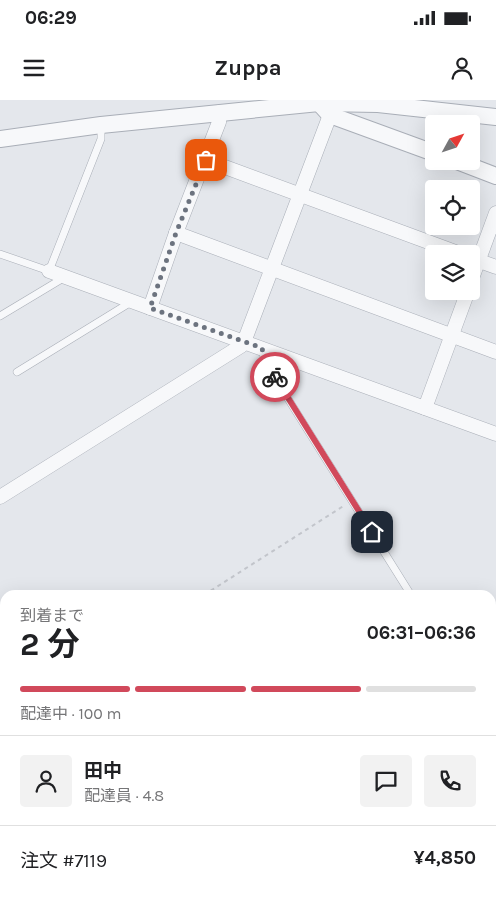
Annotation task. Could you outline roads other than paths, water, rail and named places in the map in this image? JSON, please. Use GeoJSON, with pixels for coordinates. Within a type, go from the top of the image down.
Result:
{"type":"FeatureCollection","features":[{"type":"Feature","properties":{"kind":"street"},"geometry":{"type":"LineString","coordinates":[[0,139],[101,125],[220,112],[322,106],[378,104],[496,117]]}},
{"type":"Feature","properties":{"kind":"street"},"geometry":{"type":"LineString","coordinates":[[322,106],[425,149]]}},
{"type":"Feature","properties":{"kind":"street"},"geometry":{"type":"LineString","coordinates":[[0,497],[244,342],[300,194],[322,106]]}},
{"type":"Feature","properties":{"kind":"street"},"geometry":{"type":"LineString","coordinates":[[150,308],[176,233],[206,160],[219,122],[220,112]]}},
{"type":"Feature","properties":{"kind":"street"},"geometry":{"type":"LineString","coordinates":[[206,160],[437,245]]}},
{"type":"Feature","properties":{"kind":"street"},"geometry":{"type":"LineString","coordinates":[[480,170],[496,176]]}},
{"type":"Feature","properties":{"kind":"street"},"geometry":{"type":"LineString","coordinates":[[480,248],[496,213]]}},
{"type":"Feature","properties":{"kind":"street"},"geometry":{"type":"LineString","coordinates":[[176,233],[496,352]]}},
{"type":"Feature","properties":{"kind":"street"},"geometry":{"type":"LineString","coordinates":[[480,261],[496,267]]}},
{"type":"Feature","properties":{"kind":"street"},"geometry":{"type":"LineString","coordinates":[[50,271],[496,434]]}},
{"type":"Feature","properties":{"kind":"street"},"geometry":{"type":"LineString","coordinates":[[425,408],[465,300]]}},
{"type":"Feature","properties":{"kind":"lane"},"geometry":{"type":"LineString","coordinates":[[0,254],[50,271],[101,139],[101,125]]}},
{"type":"Feature","properties":{"kind":"lane"},"geometry":{"type":"LineString","coordinates":[[0,316],[65,277]]}},
{"type":"Feature","properties":{"kind":"lane"},"geometry":{"type":"LineString","coordinates":[[17,372],[131,301]]}},
{"type":"Feature","properties":{"kind":"lane"},"geometry":{"type":"LineString","coordinates":[[262,348],[265,362],[408,590]]}}]}
